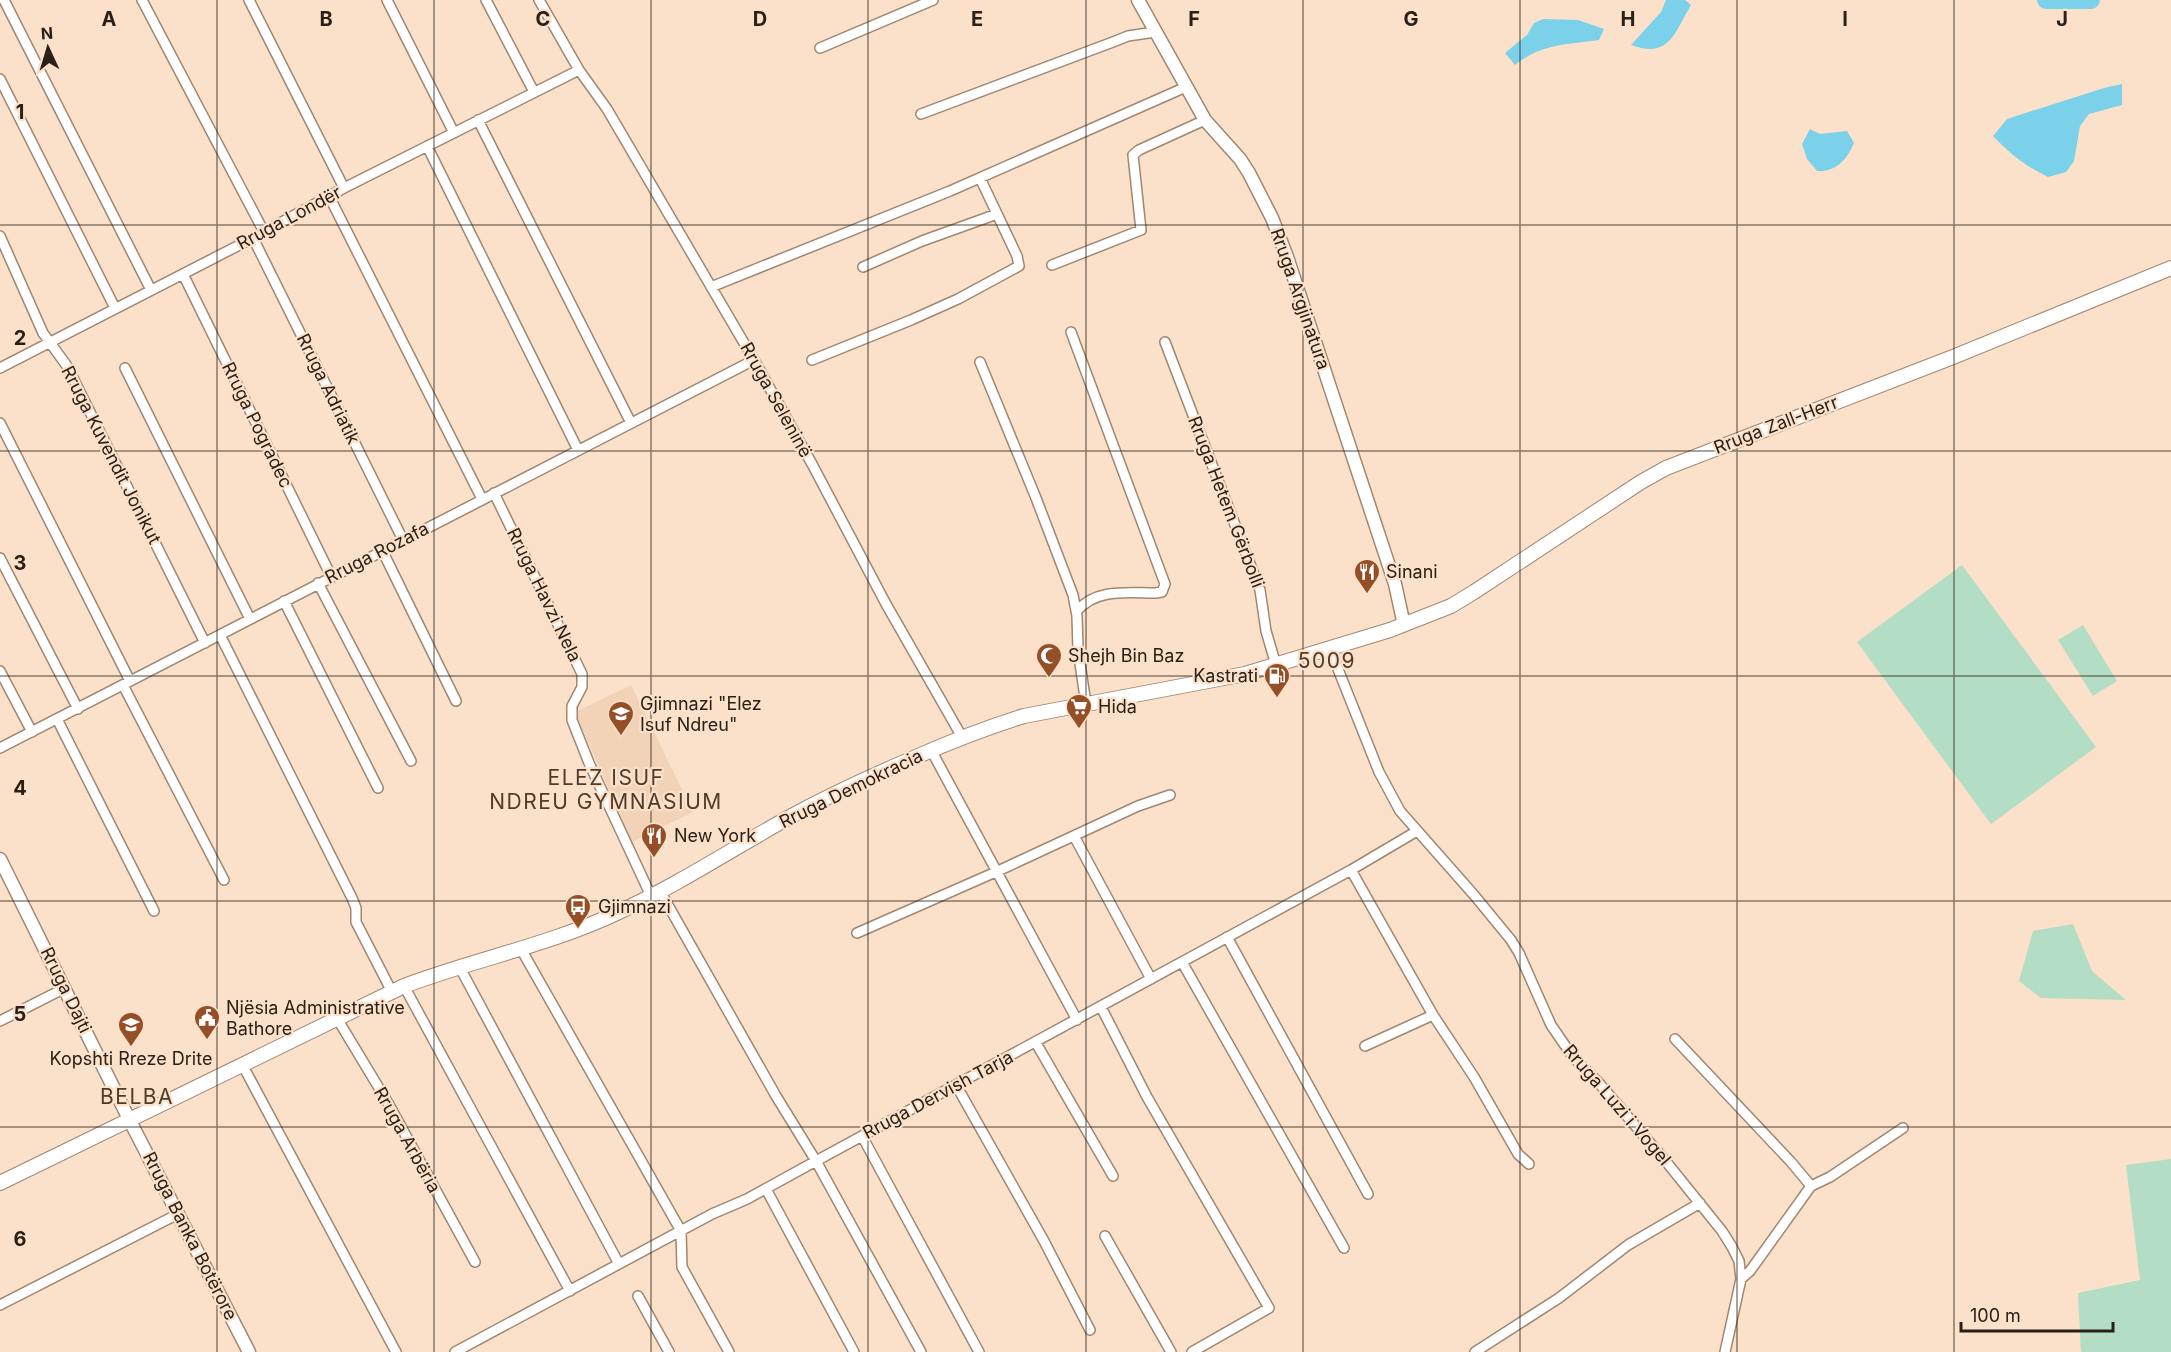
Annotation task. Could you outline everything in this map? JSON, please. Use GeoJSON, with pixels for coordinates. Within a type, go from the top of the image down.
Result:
{"type":"FeatureCollection","features":[{"type":"Feature","properties":{"kind":"main road","name":"Rruga Zall-Herr"},"geometry":{"type":"LineString","coordinates":[[1404,625],[1451,606],[1666,468],[1953,357],[2171,268]]}},
{"type":"Feature","properties":{"kind":"main road","name":"Rruga Demokracia"},"geometry":{"type":"LineString","coordinates":[[0,1183],[398,989],[459,966],[521,949],[593,924],[656,894],[820,800],[962,737],[1024,716],[1220,680],[1330,649],[1404,625]]}},
{"type":"Feature","properties":{"kind":"street"},"geometry":{"type":"LineString","coordinates":[[4,0],[151,290]]}},
{"type":"Feature","properties":{"kind":"street"},"geometry":{"type":"LineString","coordinates":[[142,0],[264,232]]}},
{"type":"Feature","properties":{"kind":"street"},"geometry":{"type":"LineString","coordinates":[[249,0],[344,188]]}},
{"type":"Feature","properties":{"kind":"street"},"geometry":{"type":"LineString","coordinates":[[387,0],[454,133]]}},
{"type":"Feature","properties":{"kind":"street"},"geometry":{"type":"LineString","coordinates":[[486,0],[534,92]]}},
{"type":"Feature","properties":{"kind":"street","name":"Rruga Seleninë"},"geometry":{"type":"LineString","coordinates":[[538,0],[579,70],[607,110],[754,360],[891,614],[962,737]]}},
{"type":"Feature","properties":{"kind":"street"},"geometry":{"type":"LineString","coordinates":[[820,48],[933,0]]}},
{"type":"Feature","properties":{"kind":"street","name":"Rruga Argjinatura"},"geometry":{"type":"LineString","coordinates":[[1138,0],[1206,120],[1240,159],[1272,218],[1395,584],[1404,625]]}},
{"type":"Feature","properties":{"kind":"street"},"geometry":{"type":"LineString","coordinates":[[921,114],[1120,39],[1155,32]]}},
{"type":"Feature","properties":{"kind":"street","name":"Rruga Londër"},"geometry":{"type":"LineString","coordinates":[[0,368],[253,238],[344,188],[579,70]]}},
{"type":"Feature","properties":{"kind":"street"},"geometry":{"type":"LineString","coordinates":[[0,79],[115,308]]}},
{"type":"Feature","properties":{"kind":"street"},"geometry":{"type":"LineString","coordinates":[[711,287],[980,178],[1186,87]]}},
{"type":"Feature","properties":{"kind":"street"},"geometry":{"type":"LineString","coordinates":[[478,120],[631,423]]}},
{"type":"Feature","properties":{"kind":"street"},"geometry":{"type":"LineString","coordinates":[[1052,265],[1141,230],[1133,155],[1139,150],[1206,120]]}},
{"type":"Feature","properties":{"kind":"street"},"geometry":{"type":"LineString","coordinates":[[427,146],[578,450]]}},
{"type":"Feature","properties":{"kind":"street"},"geometry":{"type":"LineString","coordinates":[[812,360],[878,335],[958,299],[1019,266],[1017,256],[980,178]]}},
{"type":"Feature","properties":{"kind":"street"},"geometry":{"type":"LineString","coordinates":[[329,196],[482,499]]}},
{"type":"Feature","properties":{"kind":"street"},"geometry":{"type":"LineString","coordinates":[[863,267],[922,241],[998,214]]}},
{"type":"Feature","properties":{"kind":"street","name":"Rruga Kuvendit Jonikut"},"geometry":{"type":"LineString","coordinates":[[0,236],[48,342],[67,366],[205,643]]}},
{"type":"Feature","properties":{"kind":"street","name":"Rruga Adriatik"},"geometry":{"type":"LineString","coordinates":[[253,238],[403,540]]}},
{"type":"Feature","properties":{"kind":"street","name":"Rruga Pogradec"},"geometry":{"type":"LineString","coordinates":[[183,274],[331,576]]}},
{"type":"Feature","properties":{"kind":"street"},"geometry":{"type":"LineString","coordinates":[[1071,332],[1165,584],[1162,592],[1102,594],[1091,598],[1077,611]]}},
{"type":"Feature","properties":{"kind":"street","name":"Rruga Hetem Gërbolli"},"geometry":{"type":"LineString","coordinates":[[1165,342],[1260,591],[1266,631],[1276,665]]}},
{"type":"Feature","properties":{"kind":"street","name":"Rruga Rozafa"},"geometry":{"type":"LineString","coordinates":[[0,748],[754,360]]}},
{"type":"Feature","properties":{"kind":"street"},"geometry":{"type":"LineString","coordinates":[[980,362],[1073,595],[1077,611],[1078,650],[1086,704]]}},
{"type":"Feature","properties":{"kind":"street"},"geometry":{"type":"LineString","coordinates":[[125,368],[250,619]]}},
{"type":"Feature","properties":{"kind":"street"},"geometry":{"type":"LineString","coordinates":[[0,423],[224,880]]}},
{"type":"Feature","properties":{"kind":"street","name":"Rruga Havzi Nela"},"geometry":{"type":"LineString","coordinates":[[494,494],[579,666],[583,680],[582,687],[572,706],[572,720],[656,894],[816,1161],[921,1352]]}},
{"type":"Feature","properties":{"kind":"street"},"geometry":{"type":"LineString","coordinates":[[382,550],[456,701]]}},
{"type":"Feature","properties":{"kind":"street"},"geometry":{"type":"LineString","coordinates":[[0,558],[78,709]]}},
{"type":"Feature","properties":{"kind":"street"},"geometry":{"type":"LineString","coordinates":[[318,583],[411,761]]}},
{"type":"Feature","properties":{"kind":"street"},"geometry":{"type":"LineString","coordinates":[[284,601],[378,789]]}},
{"type":"Feature","properties":{"kind":"street"},"geometry":{"type":"LineString","coordinates":[[220,634],[342,877],[356,908],[356,922],[398,989],[570,1291]]}},
{"type":"Feature","properties":{"kind":"street","name":"Rruga Luzi i Vogel"},"geometry":{"type":"LineString","coordinates":[[1330,649],[1379,772],[1400,812],[1511,940],[1551,1025],[1573,1057],[1608,1094],[1700,1203],[1732,1246],[1742,1279],[1725,1352]]}},
{"type":"Feature","properties":{"kind":"street"},"geometry":{"type":"LineString","coordinates":[[0,671],[32,732]]}},
{"type":"Feature","properties":{"kind":"street"},"geometry":{"type":"LineString","coordinates":[[57,719],[154,911]]}},
{"type":"Feature","properties":{"kind":"street"},"geometry":{"type":"LineString","coordinates":[[931,750],[1077,1020]]}},
{"type":"Feature","properties":{"kind":"street"},"geometry":{"type":"LineString","coordinates":[[857,933],[998,872],[1138,806],[1170,795]]}},
{"type":"Feature","properties":{"kind":"street","name":"Rruga Dervish Tarja"},"geometry":{"type":"LineString","coordinates":[[455,1352],[681,1231],[766,1189],[1036,1043],[1351,870],[1417,831]]}},
{"type":"Feature","properties":{"kind":"street"},"geometry":{"type":"LineString","coordinates":[[1074,836],[1151,979]]}},
{"type":"Feature","properties":{"kind":"street","name":"Rruga Dajti"},"geometry":{"type":"LineString","coordinates":[[1,864],[130,1120]]}},
{"type":"Feature","properties":{"kind":"street"},"geometry":{"type":"LineString","coordinates":[[1351,870],[1433,1015],[1474,1077],[1518,1154],[1529,1164]]}},
{"type":"Feature","properties":{"kind":"street"},"geometry":{"type":"LineString","coordinates":[[1227,937],[1368,1194]]}},
{"type":"Feature","properties":{"kind":"street"},"geometry":{"type":"LineString","coordinates":[[521,949],[681,1231],[682,1267],[729,1352]]}},
{"type":"Feature","properties":{"kind":"street"},"geometry":{"type":"LineString","coordinates":[[1182,962],[1344,1248]]}},
{"type":"Feature","properties":{"kind":"street"},"geometry":{"type":"LineString","coordinates":[[459,966],[620,1264]]}},
{"type":"Feature","properties":{"kind":"street"},"geometry":{"type":"LineString","coordinates":[[0,1021],[65,988]]}},
{"type":"Feature","properties":{"kind":"street"},"geometry":{"type":"LineString","coordinates":[[1101,1007],[1148,1097],[1269,1308],[1192,1352]]}},
{"type":"Feature","properties":{"kind":"street"},"geometry":{"type":"LineString","coordinates":[[1365,1046],[1433,1015]]}},
{"type":"Feature","properties":{"kind":"street","name":"Rruga Arbëria"},"geometry":{"type":"LineString","coordinates":[[338,1020],[388,1103],[475,1262]]}},
{"type":"Feature","properties":{"kind":"street"},"geometry":{"type":"LineString","coordinates":[[1675,1039],[1811,1186]]}},
{"type":"Feature","properties":{"kind":"street"},"geometry":{"type":"LineString","coordinates":[[1036,1043],[1113,1176]]}},
{"type":"Feature","properties":{"kind":"street"},"geometry":{"type":"LineString","coordinates":[[243,1066],[396,1352]]}},
{"type":"Feature","properties":{"kind":"street"},"geometry":{"type":"LineString","coordinates":[[957,1085],[1044,1240],[1090,1330]]}},
{"type":"Feature","properties":{"kind":"street","name":"Rruga Banka Botërore"},"geometry":{"type":"LineString","coordinates":[[130,1120],[249,1352]]}},
{"type":"Feature","properties":{"kind":"street"},"geometry":{"type":"LineString","coordinates":[[1742,1279],[1811,1186],[1830,1177],[1903,1128]]}},
{"type":"Feature","properties":{"kind":"street"},"geometry":{"type":"LineString","coordinates":[[862,1136],[979,1352]]}},
{"type":"Feature","properties":{"kind":"street"},"geometry":{"type":"LineString","coordinates":[[766,1189],[854,1352]]}},
{"type":"Feature","properties":{"kind":"street"},"geometry":{"type":"LineString","coordinates":[[1475,1352],[1558,1298],[1628,1245],[1700,1203]]}},
{"type":"Feature","properties":{"kind":"street"},"geometry":{"type":"LineString","coordinates":[[0,1305],[178,1214]]}},
{"type":"Feature","properties":{"kind":"street"},"geometry":{"type":"LineString","coordinates":[[1105,1236],[1171,1352]]}},
{"type":"Feature","properties":{"kind":"street"},"geometry":{"type":"LineString","coordinates":[[638,1296],[669,1352]]}},
{"type":"Feature","properties":{"kind":"shaded area"},"geometry":{"type":"Polygon","coordinates":[[[631,685],[693,812],[632,842],[575,712],[631,685]]]}},
{"type":"Feature","properties":{"kind":"green space"},"geometry":{"type":"Polygon","coordinates":[[[1962,565],[2096,747],[1991,824],[1857,642],[1962,565]]]}},
{"type":"Feature","properties":{"kind":"green space"},"geometry":{"type":"Polygon","coordinates":[[[2083,625],[2117,681],[2093,696],[2058,640],[2083,625]]]}},
{"type":"Feature","properties":{"kind":"green space"},"geometry":{"type":"Polygon","coordinates":[[[2073,924],[2092,971],[2126,1000],[2041,998],[2019,981],[2033,931],[2073,924]]]}},
{"type":"Feature","properties":{"kind":"green space"},"geometry":{"type":"Polygon","coordinates":[[[2171,1159],[2171,1352],[2081,1352],[2078,1293],[2140,1280],[2126,1165],[2171,1159]]]}},
{"type":"Feature","properties":{"kind":"water"},"geometry":{"type":"Polygon","coordinates":[[[1666,0],[1685,0],[1691,5],[1675,34],[1663,46],[1654,49],[1631,45],[1661,12],[1666,0]]]}},
{"type":"Feature","properties":{"kind":"water"},"geometry":{"type":"Polygon","coordinates":[[[1543,19],[1578,20],[1604,29],[1599,40],[1545,49],[1515,65],[1505,53],[1527,35],[1534,23],[1543,19]]]}},
{"type":"Feature","properties":{"kind":"water"},"geometry":{"type":"Polygon","coordinates":[[[2122,84],[2122,105],[2089,114],[2080,126],[2074,161],[2066,172],[2048,177],[2019,160],[1993,136],[2007,119],[2122,84]]]}},
{"type":"Feature","properties":{"kind":"water"},"geometry":{"type":"Polygon","coordinates":[[[1810,129],[1820,134],[1847,131],[1854,143],[1836,167],[1817,171],[1807,159],[1802,144],[1810,129]]]}},
{"type":"Feature","properties":{"kind":"waterway"},"geometry":{"type":"LineString","coordinates":[[2046,0],[2091,0]]}},
{"type":"Feature","properties":{"kind":"place","name":"Sinani"},"geometry":{"type":"Point","coordinates":[1367,595]}},
{"type":"Feature","properties":{"kind":"place","name":"Shejh Bin Baz"},"geometry":{"type":"Point","coordinates":[1049,679]}},
{"type":"Feature","properties":{"kind":"place","name":"Kastrati"},"geometry":{"type":"Point","coordinates":[1277,699]}},
{"type":"Feature","properties":{"kind":"place","name":"Hida"},"geometry":{"type":"Point","coordinates":[1079,730]}},
{"type":"Feature","properties":{"kind":"place","name":"Gjimnazi \"Elez Isuf Ndreu\""},"geometry":{"type":"Point","coordinates":[621,737]}},
{"type":"Feature","properties":{"kind":"place","name":"New York"},"geometry":{"type":"Point","coordinates":[654,859]}},
{"type":"Feature","properties":{"kind":"place","name":"Gjimnazi"},"geometry":{"type":"Point","coordinates":[578,930]}},
{"type":"Feature","properties":{"kind":"place","name":"Njësia Administrative Bathore"},"geometry":{"type":"Point","coordinates":[207,1041]}},
{"type":"Feature","properties":{"kind":"place","name":"Kopshti Rreze Drite"},"geometry":{"type":"Point","coordinates":[131,1048]}},
{"type":"Feature","properties":{"kind":"district","name":"5009"},"geometry":{"type":"Point","coordinates":[1327,661]}},
{"type":"Feature","properties":{"kind":"district","name":"ELEZ ISUF NDREU GYMNASIUM"},"geometry":{"type":"Point","coordinates":[606,790]}},
{"type":"Feature","properties":{"kind":"district","name":"BELBA"},"geometry":{"type":"Point","coordinates":[137,1097]}}]}
